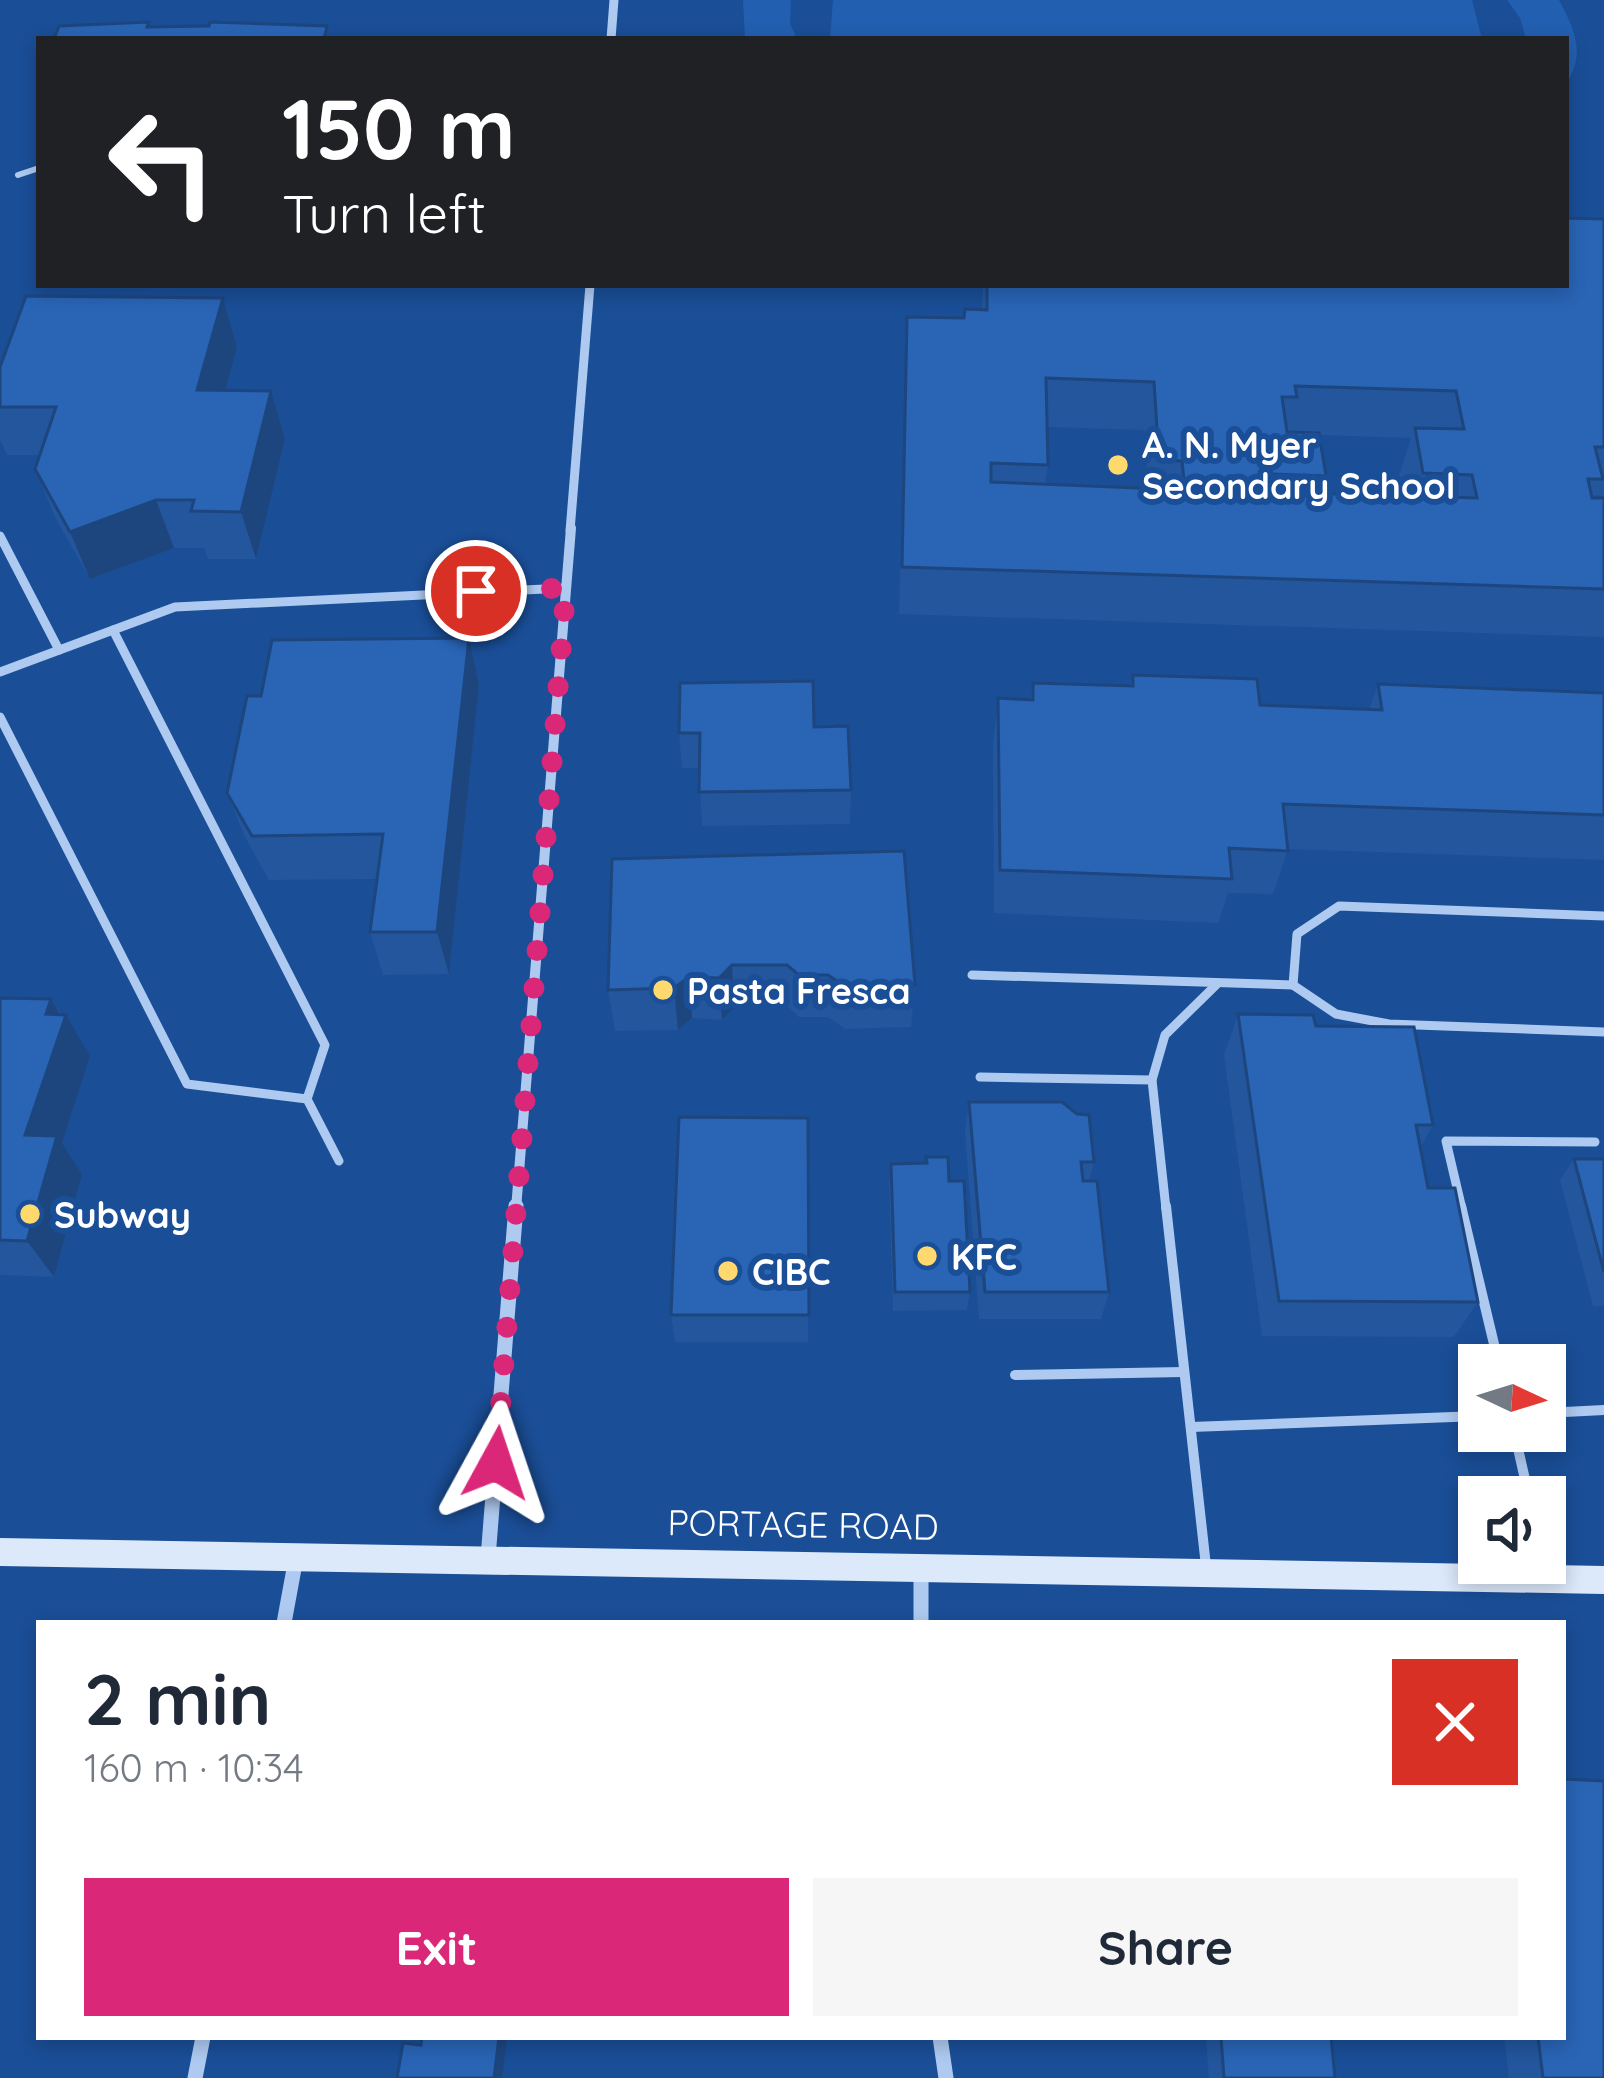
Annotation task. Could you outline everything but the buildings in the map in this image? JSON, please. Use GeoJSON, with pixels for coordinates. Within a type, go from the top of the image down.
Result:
{"type":"FeatureCollection","features":[{"type":"Feature","properties":{"kind":"main road","name":"PORTAGE ROAD"},"geometry":{"type":"LineString","coordinates":[[0,1552],[1206,1573],[1458,1572]]}},
{"type":"Feature","properties":{"kind":"main road","name":"PORTAGE ROAD"},"geometry":{"type":"LineString","coordinates":[[1566,1574],[1604,1580]]}},
{"type":"Feature","properties":{"kind":"street"},"geometry":{"type":"LineString","coordinates":[[611,36],[614,0]]}},
{"type":"Feature","properties":{"kind":"street"},"geometry":{"type":"LineString","coordinates":[[488,1558],[590,288]]}},
{"type":"Feature","properties":{"kind":"street"},"geometry":{"type":"LineString","coordinates":[[285,1620],[296,1557]]}},
{"type":"Feature","properties":{"kind":"street"},"geometry":{"type":"LineString","coordinates":[[920,1565],[921,1620]]}},
{"type":"Feature","properties":{"kind":"street"},"geometry":{"type":"LineString","coordinates":[[195,2078],[202,2040]]}},
{"type":"Feature","properties":{"kind":"street"},"geometry":{"type":"LineString","coordinates":[[940,2040],[946,2078]]}},
{"type":"Feature","properties":{"kind":"lane"},"geometry":{"type":"LineString","coordinates":[[18,175],[36,169]]}},
{"type":"Feature","properties":{"kind":"lane"},"geometry":{"type":"LineString","coordinates":[[0,536],[59,650]]}},
{"type":"Feature","properties":{"kind":"lane"},"geometry":{"type":"LineString","coordinates":[[0,672],[176,607],[566,588]]}},
{"type":"Feature","properties":{"kind":"lane"},"geometry":{"type":"LineString","coordinates":[[113,630],[325,1046],[307,1099],[339,1162]]}},
{"type":"Feature","properties":{"kind":"lane"},"geometry":{"type":"LineString","coordinates":[[0,717],[188,1084],[307,1099]]}},
{"type":"Feature","properties":{"kind":"lane"},"geometry":{"type":"LineString","coordinates":[[1293,985],[1297,934],[1339,906],[1604,916]]}},
{"type":"Feature","properties":{"kind":"lane"},"geometry":{"type":"LineString","coordinates":[[972,975],[1293,985],[1336,1014],[1389,1024],[1604,1032]]}},
{"type":"Feature","properties":{"kind":"lane"},"geometry":{"type":"LineString","coordinates":[[1206,1573],[1152,1080],[1155,1049],[1174,1021],[1218,983]]}},
{"type":"Feature","properties":{"kind":"lane"},"geometry":{"type":"LineString","coordinates":[[980,1077],[1152,1080]]}},
{"type":"Feature","properties":{"kind":"lane"},"geometry":{"type":"LineString","coordinates":[[1494,1344],[1446,1141],[1595,1142]]}},
{"type":"Feature","properties":{"kind":"lane"},"geometry":{"type":"LineString","coordinates":[[1015,1375],[1184,1372]]}},
{"type":"Feature","properties":{"kind":"lane"},"geometry":{"type":"LineString","coordinates":[[1566,1411],[1604,1410]]}},
{"type":"Feature","properties":{"kind":"lane"},"geometry":{"type":"LineString","coordinates":[[1190,1427],[1458,1416]]}},
{"type":"Feature","properties":{"kind":"shaded area"},"geometry":{"type":"Polygon","coordinates":[[[743,0],[791,0],[790,23],[796,36],[745,36],[743,0]]]}},
{"type":"Feature","properties":{"kind":"shaded area"},"geometry":{"type":"Polygon","coordinates":[[[833,0],[1472,0],[1481,36],[830,36],[833,0]]]}},
{"type":"Feature","properties":{"kind":"shaded area"},"geometry":{"type":"Polygon","coordinates":[[[1507,0],[1559,0],[1576,42],[1576,62],[1569,78],[1569,36],[1525,36],[1507,0]]]}},
{"type":"Feature","properties":{"kind":"place","name":"A. N. Myer Secondary School"},"geometry":{"type":"Point","coordinates":[1118,465]}},
{"type":"Feature","properties":{"kind":"place","name":"Pasta Fresca"},"geometry":{"type":"Point","coordinates":[663,990]}},
{"type":"Feature","properties":{"kind":"place","name":"Subway"},"geometry":{"type":"Point","coordinates":[30,1214]}},
{"type":"Feature","properties":{"kind":"place","name":"KFC"},"geometry":{"type":"Point","coordinates":[927,1256]}},
{"type":"Feature","properties":{"kind":"place","name":"CIBC"},"geometry":{"type":"Point","coordinates":[728,1271]}},
{"type":"Feature","properties":{"kind":"route"},"geometry":{"type":"LineString","coordinates":[[476,591],[566,588],[496,1463]]}}]}
